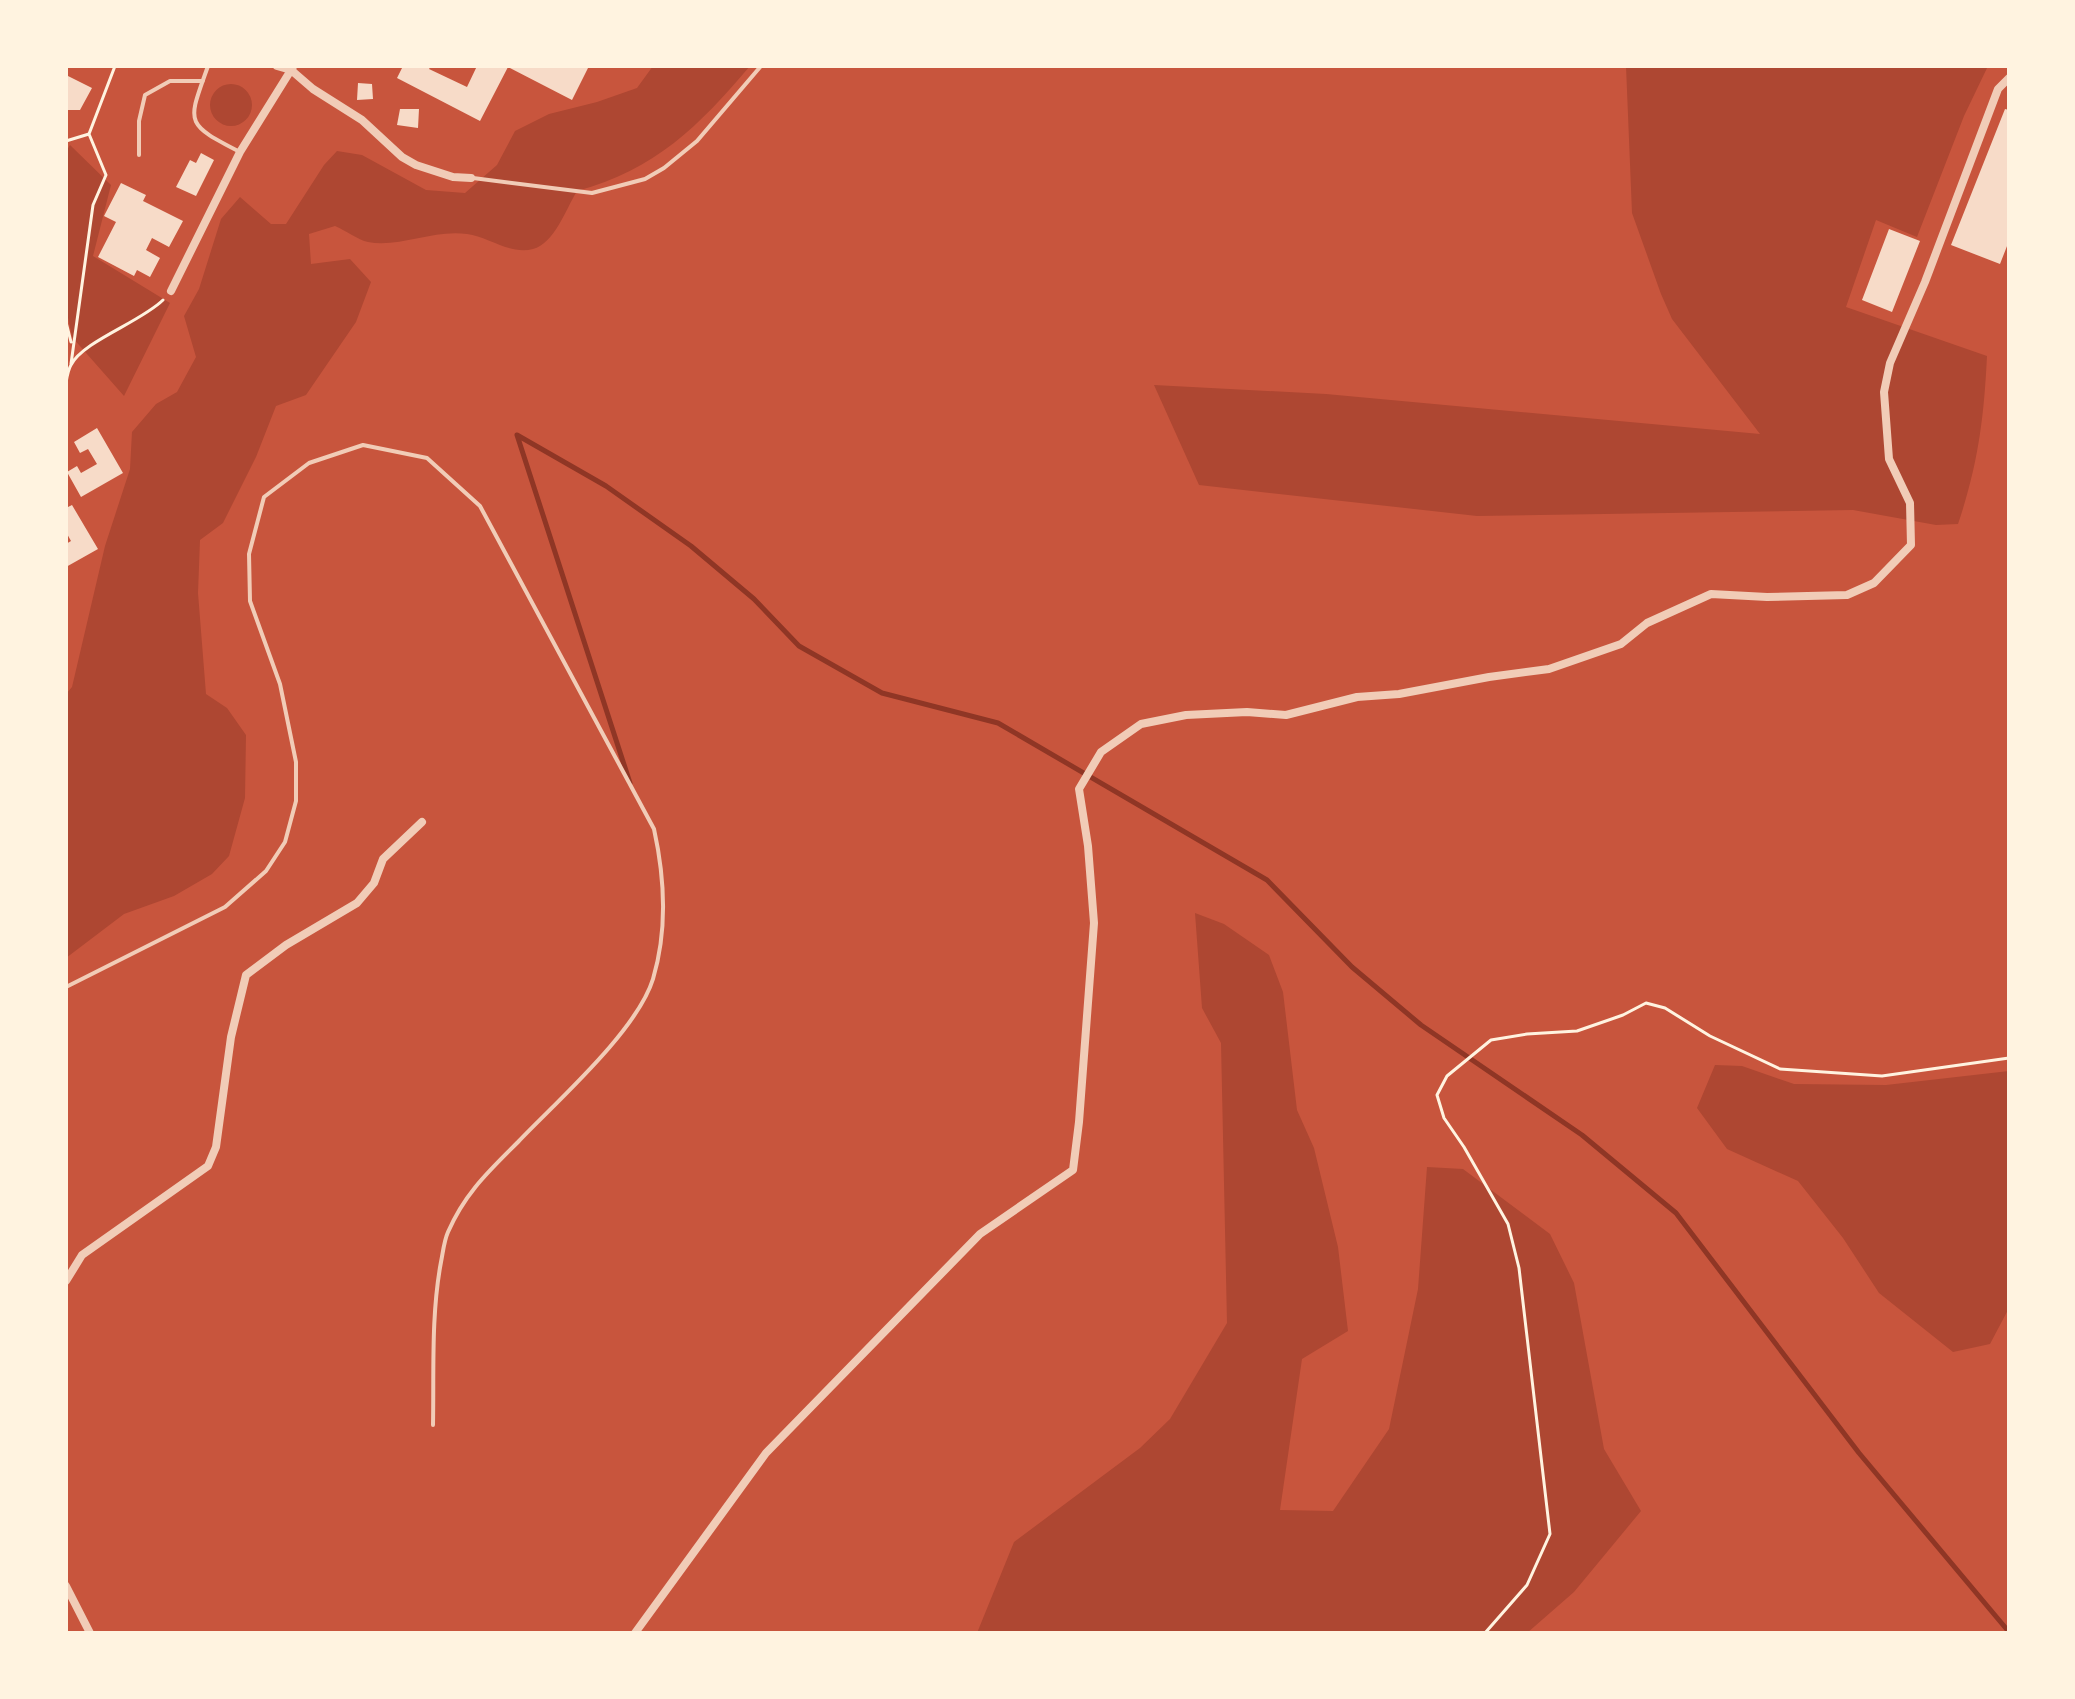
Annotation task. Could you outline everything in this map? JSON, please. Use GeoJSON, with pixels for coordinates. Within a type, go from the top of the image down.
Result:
{"type":"FeatureCollection","features":[{"type":"Feature","properties":{"kind":"street"},"geometry":{"type":"LineString","coordinates":[[277,66],[292,68],[313,89],[362,120],[402,157],[453,177],[471,178]]}},
{"type":"Feature","properties":{"kind":"street"},"geometry":{"type":"LineString","coordinates":[[171,291],[240,152],[292,68]]}},
{"type":"Feature","properties":{"kind":"street"},"geometry":{"type":"LineString","coordinates":[[635,1633],[766,1453],[980,1234],[1073,1170],[1094,923],[1088,846],[1079,789],[1101,752],[1141,724],[1186,715],[1247,712],[1286,715],[1357,697],[1399,694],[1549,669],[1621,644],[1647,623],[1711,594],[1767,597],[1847,595],[1874,583],[1911,545],[1910,503],[1889,459],[1884,392],[1887,377],[1998,89],[2009,78]]}},
{"type":"Feature","properties":{"kind":"street"},"geometry":{"type":"LineString","coordinates":[[66,1281],[82,1255],[208,1166],[216,1147],[231,1037],[246,975],[286,945],[357,903],[374,883],[383,859],[422,822]]}},
{"type":"Feature","properties":{"kind":"street"},"geometry":{"type":"LineString","coordinates":[[66,1586],[90,1633]]}},
{"type":"Feature","properties":{"kind":"lane"},"geometry":{"type":"LineString","coordinates":[[208,66],[193,110],[196,123],[205,135],[240,152]]}},
{"type":"Feature","properties":{"kind":"lane"},"geometry":{"type":"LineString","coordinates":[[471,178],[592,193],[645,179],[697,141],[761,66]]}},
{"type":"Feature","properties":{"kind":"lane"},"geometry":{"type":"LineString","coordinates":[[139,155],[139,121],[145,95],[170,81],[203,81]]}},
{"type":"Feature","properties":{"kind":"lane"},"geometry":{"type":"LineString","coordinates":[[66,987],[225,907],[266,871],[285,842],[296,801],[296,762],[280,684],[250,601],[249,554],[264,497],[309,463],[363,445],[427,458],[480,506],[654,829],[663,871],[661,935],[653,981],[638,1007],[612,1045],[468,1192],[446,1235],[437,1284],[433,1425]]}},
{"type":"Feature","properties":{"kind":"path"},"geometry":{"type":"LineString","coordinates":[[66,383],[93,205],[106,175],[89,134],[115,66]]}},
{"type":"Feature","properties":{"kind":"path"},"geometry":{"type":"LineString","coordinates":[[66,141],[89,134]]}},
{"type":"Feature","properties":{"kind":"path"},"geometry":{"type":"LineString","coordinates":[[71,364],[86,349],[151,312],[171,291]]}},
{"type":"Feature","properties":{"kind":"path"},"geometry":{"type":"LineString","coordinates":[[66,322],[73,346]]}},
{"type":"Feature","properties":{"kind":"path"},"geometry":{"type":"LineString","coordinates":[[1485,1633],[1527,1585],[1550,1534],[1519,1268],[1508,1224],[1444,1118],[1437,1095],[1447,1076],[1491,1040],[1577,1031],[1623,1015],[1646,1003],[1665,1008],[1710,1036],[1780,1069],[1882,1076],[2009,1058]]}},
{"type":"Feature","properties":{"kind":"shaded area"},"geometry":{"type":"Polygon","coordinates":[[[653,66],[750,66],[712,108],[674,143],[630,171],[577,191],[553,233],[540,246],[516,250],[475,236],[455,233],[380,243],[364,241],[335,226],[309,234],[311,264],[350,259],[371,282],[356,322],[306,395],[276,406],[256,457],[223,523],[200,540],[198,593],[206,694],[227,708],[246,735],[245,798],[229,856],[212,874],[174,896],[124,914],[66,958],[66,694],[72,687],[105,546],[130,469],[132,432],[156,404],[177,392],[196,357],[184,316],[199,289],[221,219],[240,197],[271,224],[286,224],[324,165],[337,151],[362,155],[426,190],[465,193],[497,165],[515,131],[549,114],[637,88],[653,66]]]}},
{"type":"Feature","properties":{"kind":"shaded area"},"geometry":{"type":"Polygon","coordinates":[[[1626,66],[1988,66],[1964,116],[1917,237],[1876,220],[1846,307],[1987,356],[1979,441],[1958,524],[1936,525],[1853,510],[1477,516],[1199,485],[1154,385],[1326,394],[1760,434],[1672,319],[1661,294],[1632,213],[1626,66]]]}},
{"type":"Feature","properties":{"kind":"shaded area"},"geometry":{"type":"Polygon","coordinates":[[[231,84],[246,90],[252,105],[246,120],[231,126],[216,120],[210,105],[216,90],[231,84]]]}},
{"type":"Feature","properties":{"kind":"shaded area"},"geometry":{"type":"Polygon","coordinates":[[[70,145],[111,185],[93,256],[170,303],[124,396],[72,337],[66,308],[66,152],[70,145]]]}},
{"type":"Feature","properties":{"kind":"shaded area"},"geometry":{"type":"Polygon","coordinates":[[[1195,913],[1224,924],[1269,955],[1283,992],[1297,1110],[1314,1148],[1338,1247],[1348,1331],[1302,1359],[1280,1510],[1333,1511],[1389,1429],[1418,1289],[1427,1167],[1463,1169],[1550,1234],[1574,1283],[1604,1449],[1641,1511],[1574,1592],[1527,1633],[977,1633],[1014,1542],[1140,1448],[1170,1419],[1227,1323],[1221,1043],[1202,1008],[1195,913]]]}},
{"type":"Feature","properties":{"kind":"shaded area"},"geometry":{"type":"Polygon","coordinates":[[[1715,1065],[1742,1066],[1794,1084],[1886,1085],[2009,1071],[2009,1308],[1990,1344],[1953,1352],[1879,1293],[1843,1238],[1798,1181],[1727,1149],[1697,1108],[1715,1065]]]}},
{"type":"Feature","properties":{"kind":"building"},"geometry":{"type":"Polygon","coordinates":[[[403,66],[431,66],[429,69],[467,87],[477,66],[589,66],[572,100],[508,67],[480,121],[397,78],[403,66]]]}},
{"type":"Feature","properties":{"kind":"building"},"geometry":{"type":"Polygon","coordinates":[[[66,75],[92,88],[80,110],[66,110],[66,75]]]}},
{"type":"Feature","properties":{"kind":"building"},"geometry":{"type":"Polygon","coordinates":[[[358,83],[372,84],[373,99],[357,100],[358,83]]]}},
{"type":"Feature","properties":{"kind":"building"},"geometry":{"type":"Polygon","coordinates":[[[400,109],[419,109],[418,128],[397,125],[400,109]]]}},
{"type":"Feature","properties":{"kind":"building"},"geometry":{"type":"Polygon","coordinates":[[[2005,109],[2009,110],[2009,241],[2000,264],[1951,245],[2005,109]]]}},
{"type":"Feature","properties":{"kind":"building"},"geometry":{"type":"Polygon","coordinates":[[[201,153],[214,160],[196,196],[176,187],[190,160],[196,163],[201,153]]]}},
{"type":"Feature","properties":{"kind":"building"},"geometry":{"type":"Polygon","coordinates":[[[121,183],[146,195],[143,201],[183,221],[169,247],[152,238],[146,250],[160,258],[150,277],[137,270],[134,276],[98,257],[116,222],[104,216],[121,183]]]}},
{"type":"Feature","properties":{"kind":"building"},"geometry":{"type":"Polygon","coordinates":[[[1889,229],[1920,241],[1892,312],[1862,300],[1889,229]]]}},
{"type":"Feature","properties":{"kind":"building"},"geometry":{"type":"Polygon","coordinates":[[[97,428],[123,473],[81,497],[67,472],[77,466],[81,473],[97,464],[88,449],[80,453],[74,442],[97,428]]]}},
{"type":"Feature","properties":{"kind":"building"},"geometry":{"type":"Polygon","coordinates":[[[72,505],[98,549],[66,567],[66,544],[71,541],[66,532],[66,508],[72,505]]]}},
{"type":"Feature","properties":{"kind":"waterway"},"geometry":{"type":"LineString","coordinates":[[630,783],[517,435],[606,486],[691,546],[754,599],[799,646],[882,693],[998,723],[1267,880],[1352,967],[1421,1025],[1582,1135],[1676,1213],[1859,1453],[2009,1632]]}}]}
